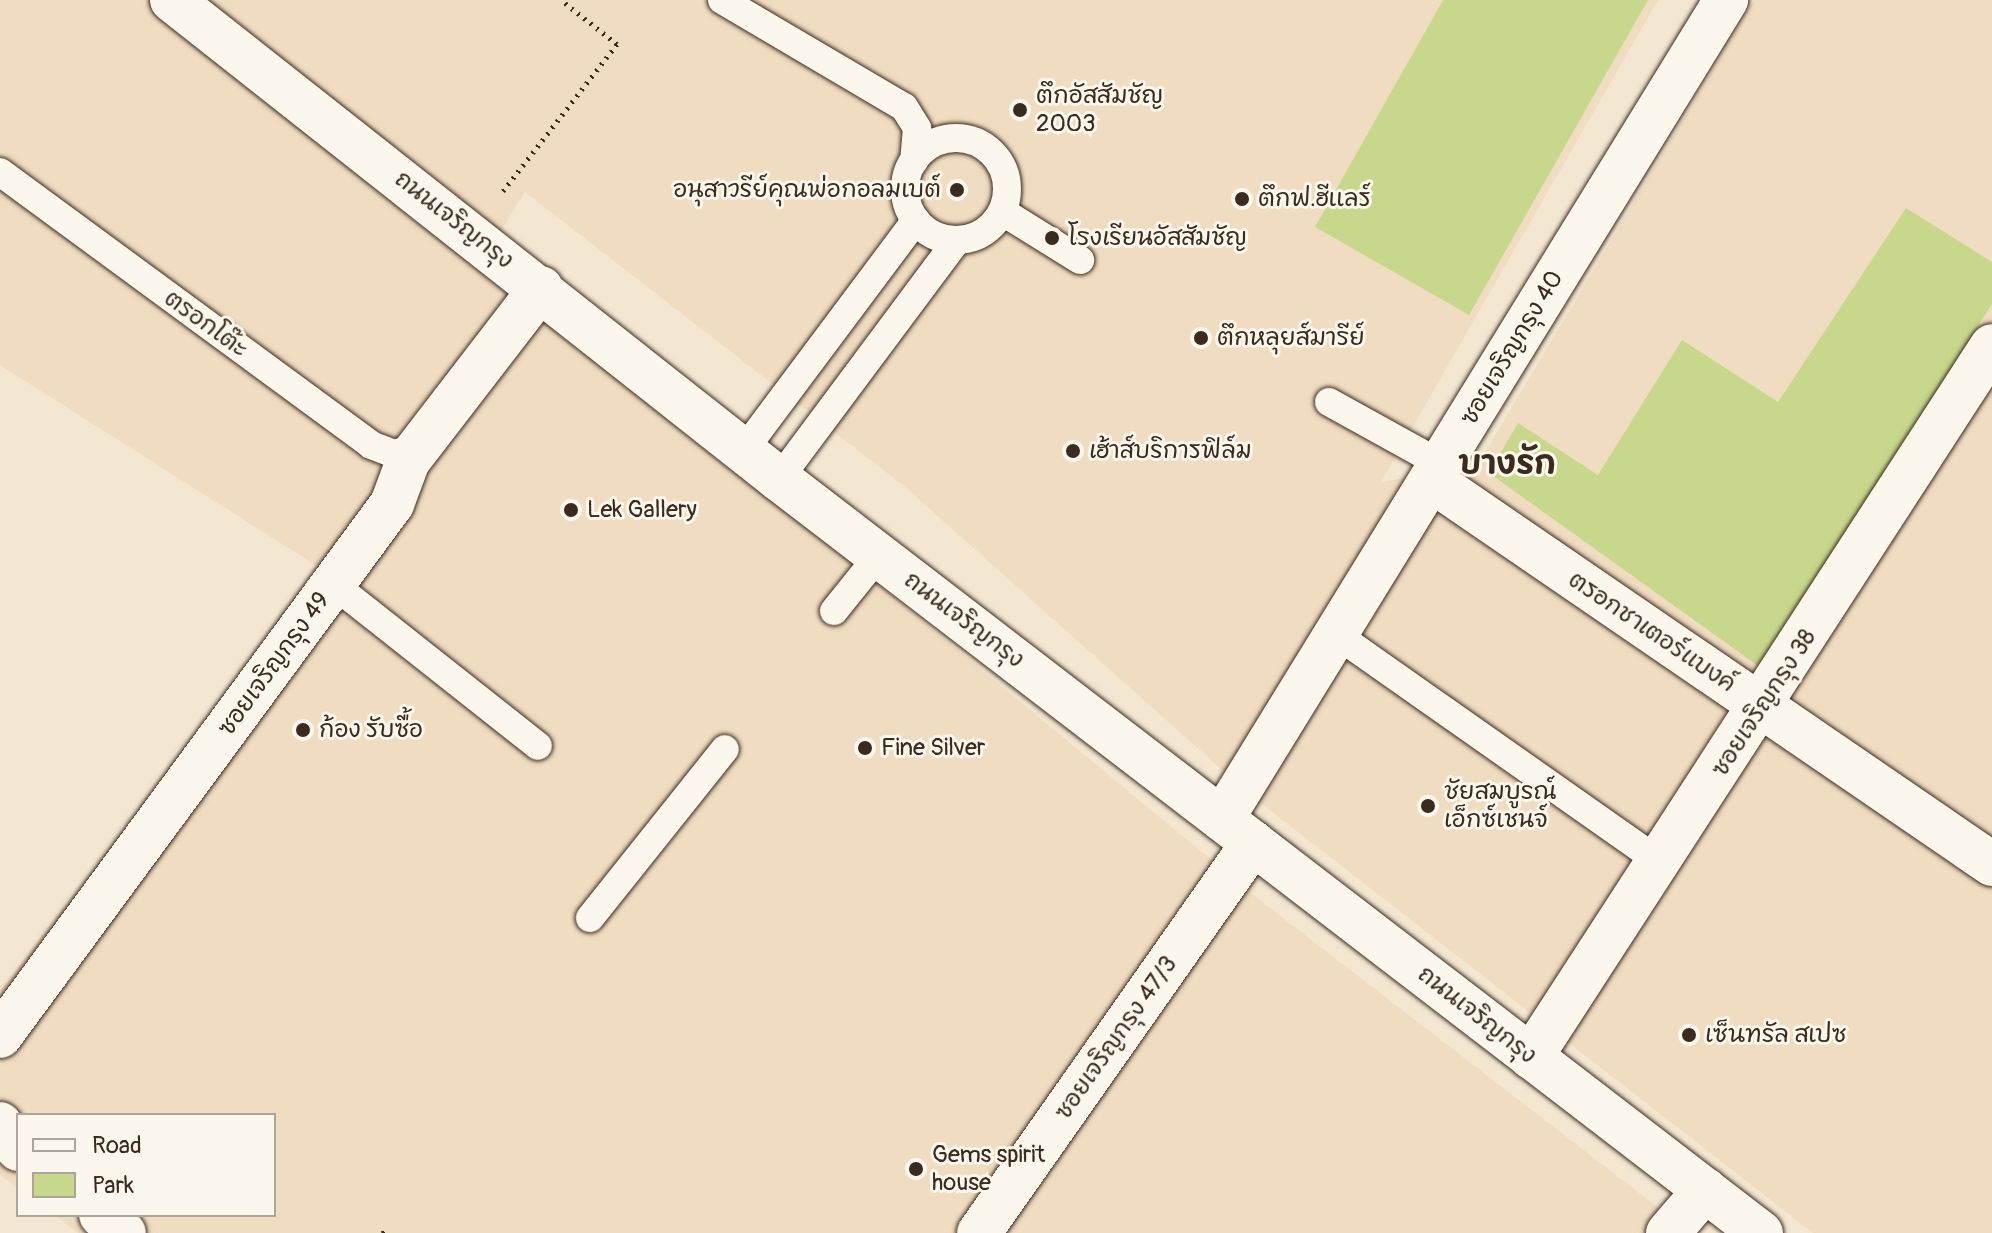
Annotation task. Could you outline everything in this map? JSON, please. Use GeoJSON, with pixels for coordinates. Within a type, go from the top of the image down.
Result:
{"type":"FeatureCollection","features":[{"type":"Feature","properties":{"kind":"street","name":"ถนนเจริญกรุง"},"geometry":{"type":"LineString","coordinates":[[172,0],[541,288],[779,479],[1761,1233]]}},
{"type":"Feature","properties":{"kind":"street","name":"ซอยเจริญกรุง 40"},"geometry":{"type":"LineString","coordinates":[[1238,831],[1337,635],[1726,0]]}},
{"type":"Feature","properties":{"kind":"street","name":"ซอยเจริญกรุง 49"},"geometry":{"type":"LineString","coordinates":[[0,1036],[392,504],[402,471],[541,288]]}},
{"type":"Feature","properties":{"kind":"street","name":"ซอยเจริญกรุง 38"},"geometry":{"type":"LineString","coordinates":[[1531,1057],[1661,863],[1992,346]]}},
{"type":"Feature","properties":{"kind":"street","name":"ตรอกชาเตอร์แบงค์"},"geometry":{"type":"LineString","coordinates":[[1436,472],[1762,707],[1992,864]]}},
{"type":"Feature","properties":{"kind":"street","name":"ซอยเจริญกรุง 47/3"},"geometry":{"type":"LineString","coordinates":[[979,1233],[1238,831]]}},
{"type":"Feature","properties":{"kind":"street"},"geometry":{"type":"LineString","coordinates":[[0,1124],[16,1146]]}},
{"type":"Feature","properties":{"kind":"street"},"geometry":{"type":"LineString","coordinates":[[1668,1233],[1705,1190]]}},
{"type":"Feature","properties":{"kind":"street"},"geometry":{"type":"LineString","coordinates":[[104,1217],[124,1233]]}},
{"type":"Feature","properties":{"kind":"lane"},"geometry":{"type":"LineString","coordinates":[[722,0],[904,107],[917,128],[914,161],[905,187],[916,220],[938,237],[957,240],[990,228],[1003,212],[1003,169],[989,150],[957,138],[939,141],[914,161]]}},
{"type":"Feature","properties":{"kind":"lane","name":"ตรอกโต๊ะ"},"geometry":{"type":"LineString","coordinates":[[0,172],[371,445],[394,454],[419,447]]}},
{"type":"Feature","properties":{"kind":"lane"},"geometry":{"type":"LineString","coordinates":[[1003,212],[1080,260]]}},
{"type":"Feature","properties":{"kind":"lane"},"geometry":{"type":"LineString","coordinates":[[744,450],[916,220]]}},
{"type":"Feature","properties":{"kind":"lane"},"geometry":{"type":"LineString","coordinates":[[779,479],[957,240]]}},
{"type":"Feature","properties":{"kind":"lane"},"geometry":{"type":"LineString","coordinates":[[1329,402],[1436,472]]}},
{"type":"Feature","properties":{"kind":"lane"},"geometry":{"type":"LineString","coordinates":[[834,611],[879,555]]}},
{"type":"Feature","properties":{"kind":"lane"},"geometry":{"type":"LineString","coordinates":[[333,584],[538,746]]}},
{"type":"Feature","properties":{"kind":"lane"},"geometry":{"type":"LineString","coordinates":[[1337,635],[1661,863]]}},
{"type":"Feature","properties":{"kind":"lane"},"geometry":{"type":"LineString","coordinates":[[590,918],[725,749]]}},
{"type":"Feature","properties":{"kind":"path"},"geometry":{"type":"LineString","coordinates":[[502,192],[617,44],[561,0]]}},
{"type":"Feature","properties":{"kind":"shaded area"},"geometry":{"type":"Polygon","coordinates":[[[0,0],[1658,0],[1381,482],[1477,466],[1754,0],[1992,0],[1992,1233],[1813,1233],[1249,794],[904,486],[525,192],[484,258],[1261,901],[1691,1233],[78,1233],[57,1217],[276,1217],[276,1113],[16,1113],[16,1187],[0,1175],[0,990],[323,570],[0,365],[0,0]]]}},
{"type":"Feature","properties":{"kind":"green space"},"geometry":{"type":"Polygon","coordinates":[[[1443,0],[1648,0],[1469,315],[1315,227],[1443,0]]]}},
{"type":"Feature","properties":{"kind":"green space"},"geometry":{"type":"Polygon","coordinates":[[[1906,208],[1992,262],[1992,304],[1761,668],[1489,473],[1518,423],[1598,475],[1682,340],[1778,402],[1906,208]]]}},
{"type":"Feature","properties":{"kind":"place","name":"ตึกอัสสัมชัญ 2003"},"geometry":{"type":"Point","coordinates":[1020,110]}},
{"type":"Feature","properties":{"kind":"place","name":"อนุสาวรีย์คุณพ่อกอลมเบต์"},"geometry":{"type":"Point","coordinates":[957,190]}},
{"type":"Feature","properties":{"kind":"place","name":"ตึกฟ.ฮีแลร์"},"geometry":{"type":"Point","coordinates":[1242,199]}},
{"type":"Feature","properties":{"kind":"place","name":"โรงเรียนอัสสัมชัญ"},"geometry":{"type":"Point","coordinates":[1052,238]}},
{"type":"Feature","properties":{"kind":"place","name":"ตึกหลุยส์มารีย์"},"geometry":{"type":"Point","coordinates":[1201,338]}},
{"type":"Feature","properties":{"kind":"place","name":"เฮ้าส์บริการฟิล์ม"},"geometry":{"type":"Point","coordinates":[1073,451]}},
{"type":"Feature","properties":{"kind":"place","name":"Lek Gallery"},"geometry":{"type":"Point","coordinates":[571,510]}},
{"type":"Feature","properties":{"kind":"place","name":"ก้อง รับซื้อ"},"geometry":{"type":"Point","coordinates":[303,730]}},
{"type":"Feature","properties":{"kind":"place","name":"Fine Silver"},"geometry":{"type":"Point","coordinates":[865,748]}},
{"type":"Feature","properties":{"kind":"place","name":"ชัยสมบูรณ์ เอ็กซ์เชนจ์"},"geometry":{"type":"Point","coordinates":[1428,806]}},
{"type":"Feature","properties":{"kind":"place","name":"เซ็นทรัล สเปซ"},"geometry":{"type":"Point","coordinates":[1689,1035]}},
{"type":"Feature","properties":{"kind":"place","name":"Gems spirit house"},"geometry":{"type":"Point","coordinates":[916,1169]}},
{"type":"Feature","properties":{"kind":"district","name":"บางรัก"},"geometry":{"type":"Point","coordinates":[1507,464]}}]}
